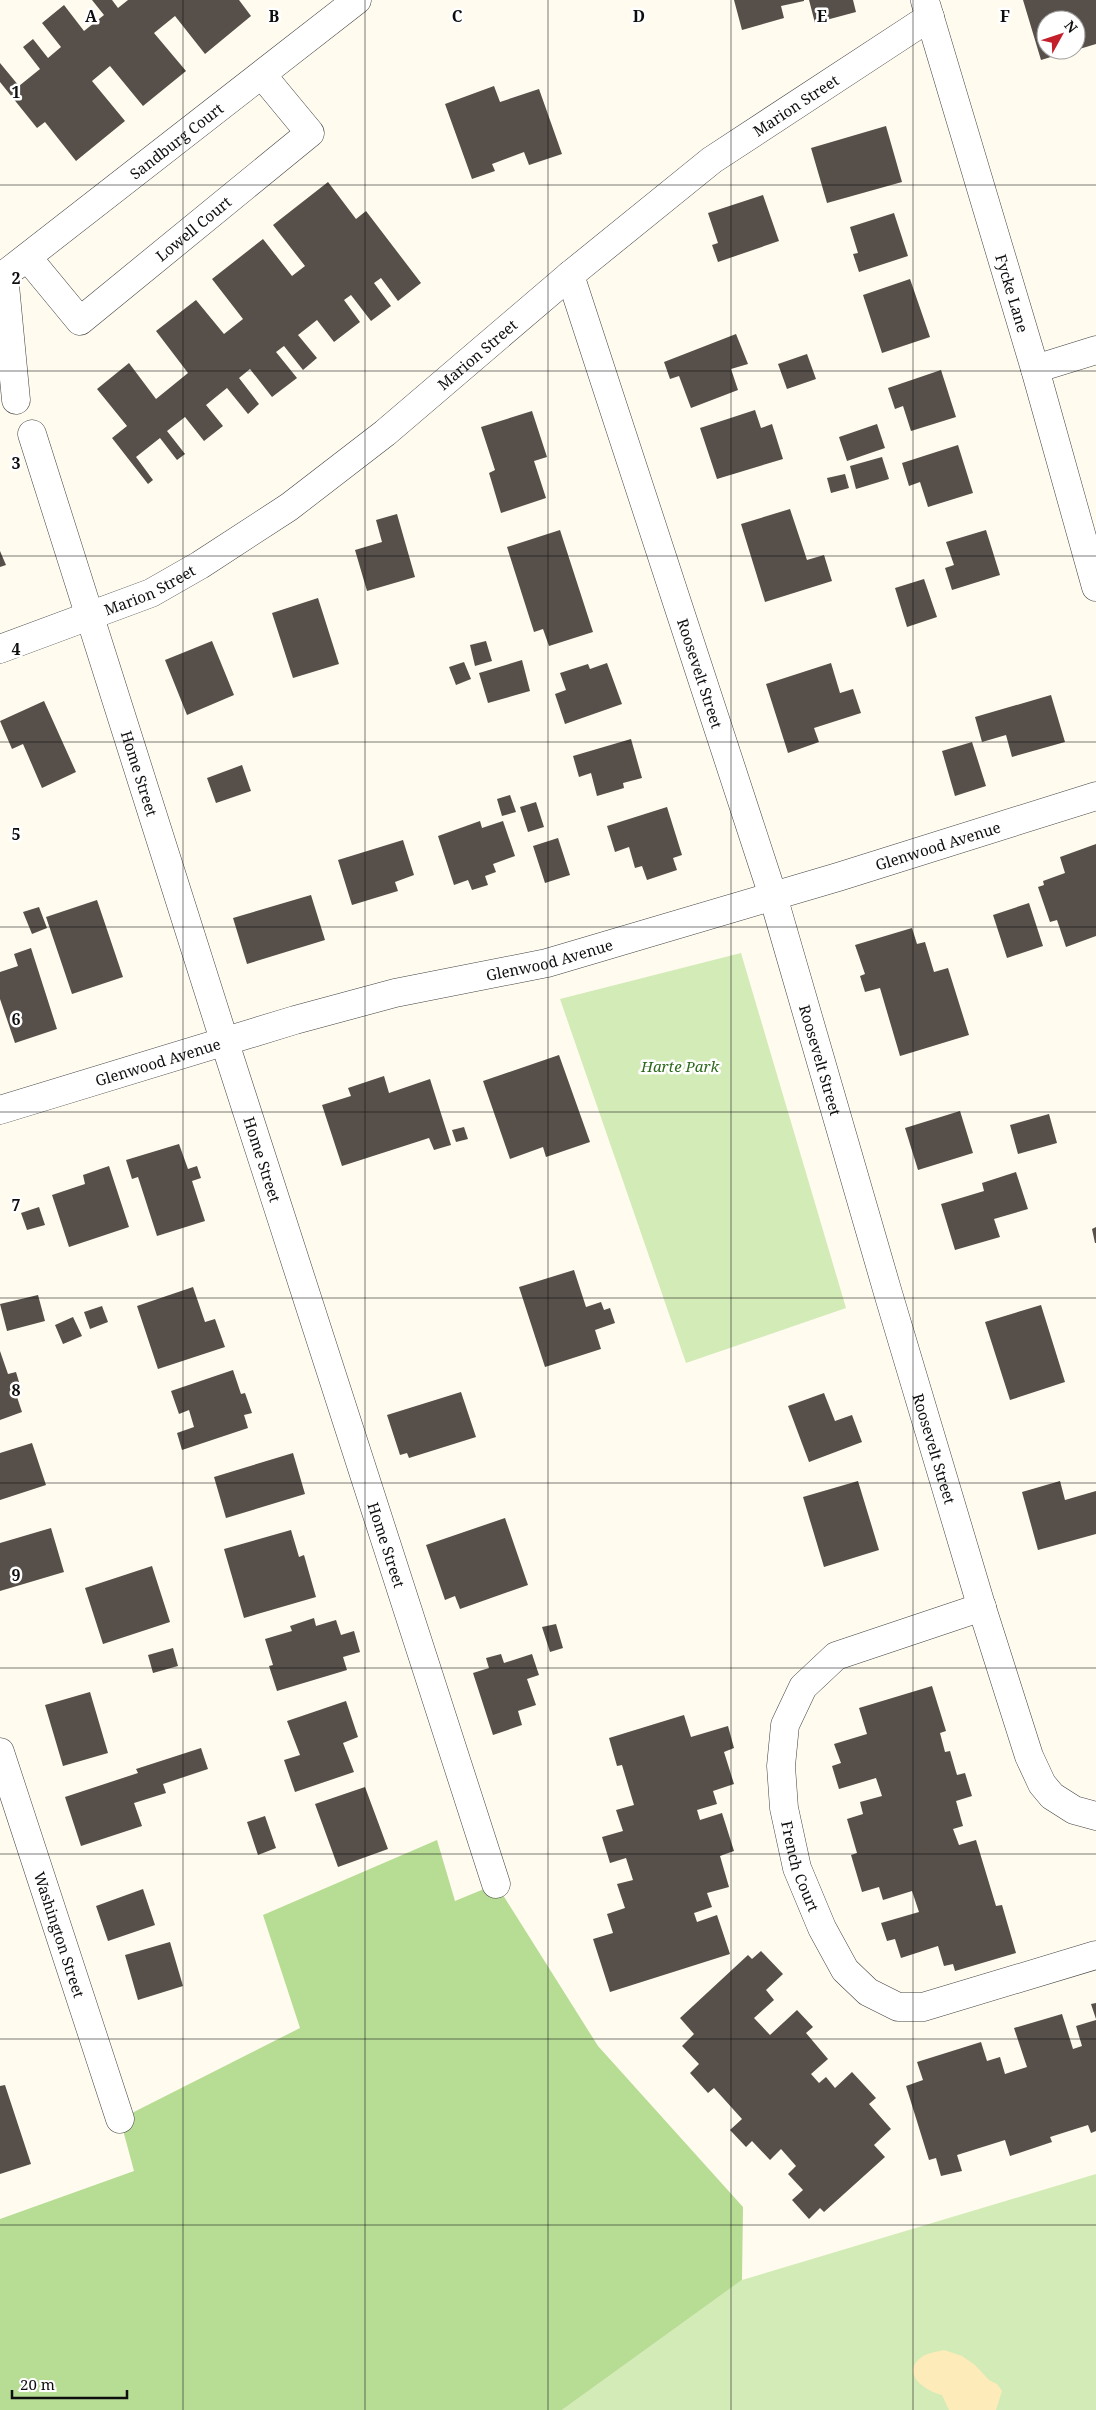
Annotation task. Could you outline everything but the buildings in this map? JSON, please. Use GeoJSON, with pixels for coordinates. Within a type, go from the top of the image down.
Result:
{"type":"FeatureCollection","features":[{"type":"Feature","properties":{"kind":"street","name":"Sandburg Court"},"geometry":{"type":"LineString","coordinates":[[2,271],[28,258],[353,4]]}},
{"type":"Feature","properties":{"kind":"street","name":"Marion Street"},"geometry":{"type":"LineString","coordinates":[[0,649],[151,594],[200,565],[289,507],[386,433],[570,275],[712,160],[928,8]]}},
{"type":"Feature","properties":{"kind":"street","name":"Fycke Lane"},"geometry":{"type":"LineString","coordinates":[[928,8],[1035,369],[1096,587]]}},
{"type":"Feature","properties":{"kind":"street","name":"Lowell Court"},"geometry":{"type":"LineString","coordinates":[[28,258],[80,321],[310,134],[262,75]]}},
{"type":"Feature","properties":{"kind":"street"},"geometry":{"type":"LineString","coordinates":[[2,271],[16,400]]}},
{"type":"Feature","properties":{"kind":"street","name":"Roosevelt Street"},"geometry":{"type":"LineString","coordinates":[[570,275],[773,896],[885,1284],[1029,1756],[1042,1784],[1052,1796],[1074,1810],[1096,1816]]}},
{"type":"Feature","properties":{"kind":"street"},"geometry":{"type":"LineString","coordinates":[[1035,369],[1096,350]]}},
{"type":"Feature","properties":{"kind":"street","name":"Home Street"},"geometry":{"type":"LineString","coordinates":[[32,434],[224,1040],[496,1884]]}},
{"type":"Feature","properties":{"kind":"street","name":"Glenwood Avenue"},"geometry":{"type":"LineString","coordinates":[[0,1110],[224,1040],[395,993],[547,963],[773,896],[1096,796]]}},
{"type":"Feature","properties":{"kind":"street","name":"French Court"},"geometry":{"type":"LineString","coordinates":[[982,1607],[836,1656],[803,1687],[785,1725],[780,1766],[784,1808],[797,1868],[822,1928],[845,1970],[868,1992],[898,2007],[924,2006],[1096,1955]]}},
{"type":"Feature","properties":{"kind":"street","name":"Washington Street"},"geometry":{"type":"LineString","coordinates":[[0,1752],[120,2119]]}},
{"type":"Feature","properties":{"kind":"green space","name":"Harte Park"},"geometry":{"type":"Polygon","coordinates":[[[741,953],[846,1308],[686,1363],[560,999],[741,953]]]}},
{"type":"Feature","properties":{"kind":"green space"},"geometry":{"type":"Polygon","coordinates":[[[437,1840],[455,1901],[496,1884],[598,2046],[743,2207],[742,2280],[562,2410],[0,2410],[0,2219],[134,2171],[120,2119],[300,2028],[263,1915],[437,1840]]]}},
{"type":"Feature","properties":{"kind":"green space"},"geometry":{"type":"Polygon","coordinates":[[[1096,2174],[1096,2410],[562,2410],[742,2280],[1096,2174]]]}},
{"type":"Feature","properties":{"kind":"sand"},"geometry":{"type":"Polygon","coordinates":[[[944,2350],[962,2356],[975,2365],[989,2380],[997,2384],[1002,2391],[996,2410],[949,2410],[942,2395],[930,2391],[919,2382],[913,2372],[918,2360],[927,2354],[944,2350]]]}}]}
